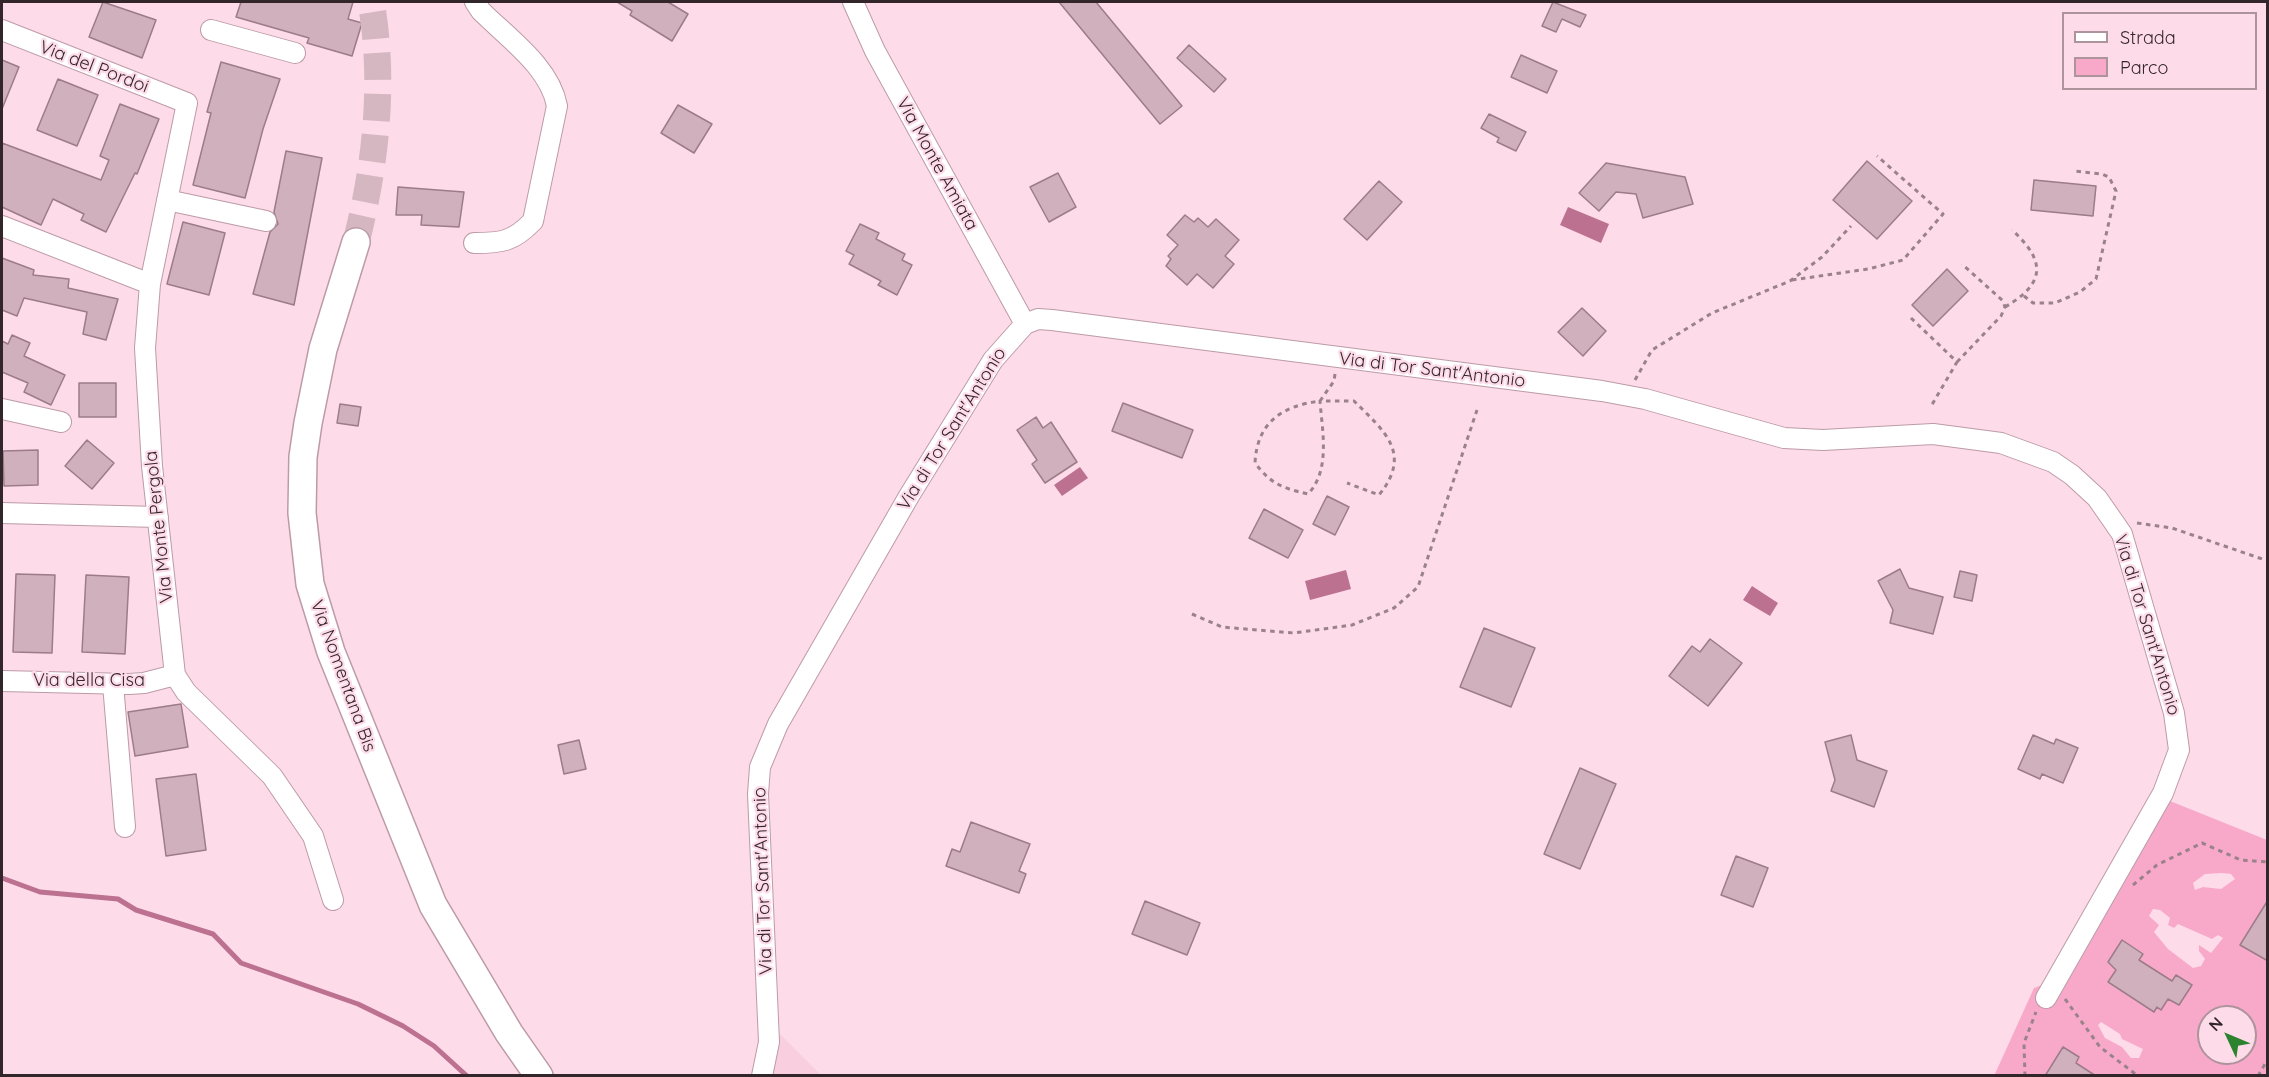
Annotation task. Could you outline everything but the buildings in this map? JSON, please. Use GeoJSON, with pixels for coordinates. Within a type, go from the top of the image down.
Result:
{"type":"FeatureCollection","features":[{"type":"Feature","properties":{"kind":"main road","name":"Via Nomentana Bis"},"geometry":{"type":"LineString","coordinates":[[356,242],[323,348],[308,423],[302,495],[306,567],[331,652],[433,905],[509,1033],[539,1076]]}},
{"type":"Feature","properties":{"kind":"street"},"geometry":{"type":"LineString","coordinates":[[474,243],[501,243],[521,233],[533,221],[557,106],[553,89],[545,75],[481,11],[475,2]]}},
{"type":"Feature","properties":{"kind":"street","name":"Via Monte Amiata"},"geometry":{"type":"LineString","coordinates":[[853,2],[875,51],[1025,324]]}},
{"type":"Feature","properties":{"kind":"street","name":"Via del Pordoi"},"geometry":{"type":"LineString","coordinates":[[2,30],[187,103]]}},
{"type":"Feature","properties":{"kind":"street"},"geometry":{"type":"LineString","coordinates":[[211,30],[294,53]]}},
{"type":"Feature","properties":{"kind":"street","name":"Via Monte Pergola"},"geometry":{"type":"LineString","coordinates":[[175,675],[158,517],[145,359],[150,284],[187,103]]}},
{"type":"Feature","properties":{"kind":"street"},"geometry":{"type":"LineString","coordinates":[[167,200],[266,221]]}},
{"type":"Feature","properties":{"kind":"street"},"geometry":{"type":"LineString","coordinates":[[2,226],[150,284]]}},
{"type":"Feature","properties":{"kind":"street","name":"Via di Tor Sant'Antonio"},"geometry":{"type":"LineString","coordinates":[[762,1076],[769,1042],[758,794],[764,755],[818,652],[909,496],[993,360],[1025,324],[1038,320],[1624,394],[1784,438],[1823,440],[1933,434],[1992,441],[2028,451],[2059,466],[2090,490],[2114,520],[2127,548],[2177,725],[2179,750],[2163,793],[2049,999]]}},
{"type":"Feature","properties":{"kind":"street"},"geometry":{"type":"LineString","coordinates":[[2,409],[61,422]]}},
{"type":"Feature","properties":{"kind":"street"},"geometry":{"type":"LineString","coordinates":[[2,513],[158,517]]}},
{"type":"Feature","properties":{"kind":"street"},"geometry":{"type":"LineString","coordinates":[[175,675],[186,692],[272,776],[313,836],[333,900]]}},
{"type":"Feature","properties":{"kind":"street","name":"Via della Cisa"},"geometry":{"type":"LineString","coordinates":[[2,681],[144,683],[175,675]]}},
{"type":"Feature","properties":{"kind":"street"},"geometry":{"type":"LineString","coordinates":[[113,684],[125,827]]}},
{"type":"Feature","properties":{"kind":"path"},"geometry":{"type":"LineString","coordinates":[[1634,382],[1652,350],[1712,313],[1790,281],[1868,269],[1903,260],[1943,214],[1877,156]]}},
{"type":"Feature","properties":{"kind":"path"},"geometry":{"type":"LineString","coordinates":[[2024,296],[2033,303],[2055,303],[2080,292],[2096,279],[2116,191],[2109,177],[2075,171]]}},
{"type":"Feature","properties":{"kind":"path"},"geometry":{"type":"LineString","coordinates":[[1790,281],[1822,257],[1851,226]]}},
{"type":"Feature","properties":{"kind":"path"},"geometry":{"type":"LineString","coordinates":[[1930,408],[1957,362],[2001,316],[2005,307],[2024,296],[2037,274],[2037,264],[2030,246],[2012,230]]}},
{"type":"Feature","properties":{"kind":"path"},"geometry":{"type":"LineString","coordinates":[[1962,264],[2003,301],[2005,307]]}},
{"type":"Feature","properties":{"kind":"path"},"geometry":{"type":"LineString","coordinates":[[1911,318],[1957,362]]}},
{"type":"Feature","properties":{"kind":"path"},"geometry":{"type":"LineString","coordinates":[[1337,357],[1334,381],[1320,401],[1324,446],[1321,466],[1308,494],[1269,481],[1255,463],[1256,441],[1278,417],[1300,404],[1320,401],[1354,401],[1391,440],[1395,460],[1392,479],[1379,495],[1347,483]]}},
{"type":"Feature","properties":{"kind":"path"},"geometry":{"type":"LineString","coordinates":[[1192,614],[1222,627],[1294,633],[1352,625],[1394,608],[1418,587],[1477,410]]}},
{"type":"Feature","properties":{"kind":"path"},"geometry":{"type":"LineString","coordinates":[[2114,520],[2172,528],[2268,561]]}},
{"type":"Feature","properties":{"kind":"path"},"geometry":{"type":"LineString","coordinates":[[2124,891],[2157,865],[2202,843],[2241,860],[2268,862]]}},
{"type":"Feature","properties":{"kind":"path"},"geometry":{"type":"LineString","coordinates":[[2025,1076],[2024,1043],[2049,999],[2071,1009],[2100,1047],[2138,1076]]}},
{"type":"Feature","properties":{"kind":"path"},"geometry":{"type":"LineString","coordinates":[[2258,1076],[2268,1059]]}},
{"type":"Feature","properties":{"kind":"shaded area"},"geometry":{"type":"Polygon","coordinates":[[[1568,207],[1609,224],[1601,243],[1560,225],[1568,207]]]}},
{"type":"Feature","properties":{"kind":"shaded area"},"geometry":{"type":"Polygon","coordinates":[[[1080,467],[1088,478],[1062,496],[1054,485],[1080,467]]]}},
{"type":"Feature","properties":{"kind":"shaded area"},"geometry":{"type":"Polygon","coordinates":[[[1346,570],[1351,589],[1310,600],[1305,581],[1346,570]]]}},
{"type":"Feature","properties":{"kind":"shaded area"},"geometry":{"type":"Polygon","coordinates":[[[1752,586],[1778,603],[1770,616],[1743,600],[1752,586]]]}},
{"type":"Feature","properties":{"kind":"shaded area"},"geometry":{"type":"Polygon","coordinates":[[[780,1034],[821,1075],[772,1076],[780,1034]]]}},
{"type":"Feature","properties":{"kind":"green space"},"geometry":{"type":"Polygon","coordinates":[[[2165,799],[2267,840],[2267,1075],[1994,1076],[2034,988],[2057,979],[2165,799]],[[2205,874],[2193,883],[2195,890],[2203,887],[2221,889],[2235,879],[2231,874],[2205,874]],[[2153,909],[2149,916],[2159,925],[2154,932],[2168,949],[2193,968],[2201,966],[2205,959],[2199,951],[2199,945],[2211,953],[2223,938],[2218,935],[2212,939],[2178,924],[2174,928],[2168,925],[2170,918],[2160,910],[2153,909]],[[2123,941],[2109,962],[2116,970],[2108,983],[2153,1012],[2157,1007],[2162,1009],[2168,999],[2179,1005],[2192,985],[2177,975],[2172,981],[2139,960],[2143,954],[2123,941]],[[2101,1022],[2098,1025],[2105,1038],[2122,1047],[2131,1058],[2139,1058],[2143,1049],[2122,1039],[2120,1034],[2101,1022]]]}},
{"type":"Feature","properties":{"kind":"waterway"},"geometry":{"type":"LineString","coordinates":[[2,878],[40,892],[118,899],[136,910],[213,934],[241,963],[358,1004],[403,1026],[434,1046],[467,1076]]}},
{"type":"Feature","properties":{"kind":"tunnel"},"geometry":{"type":"LineString","coordinates":[[356,242],[369,183],[378,92],[371,2]]}}]}
